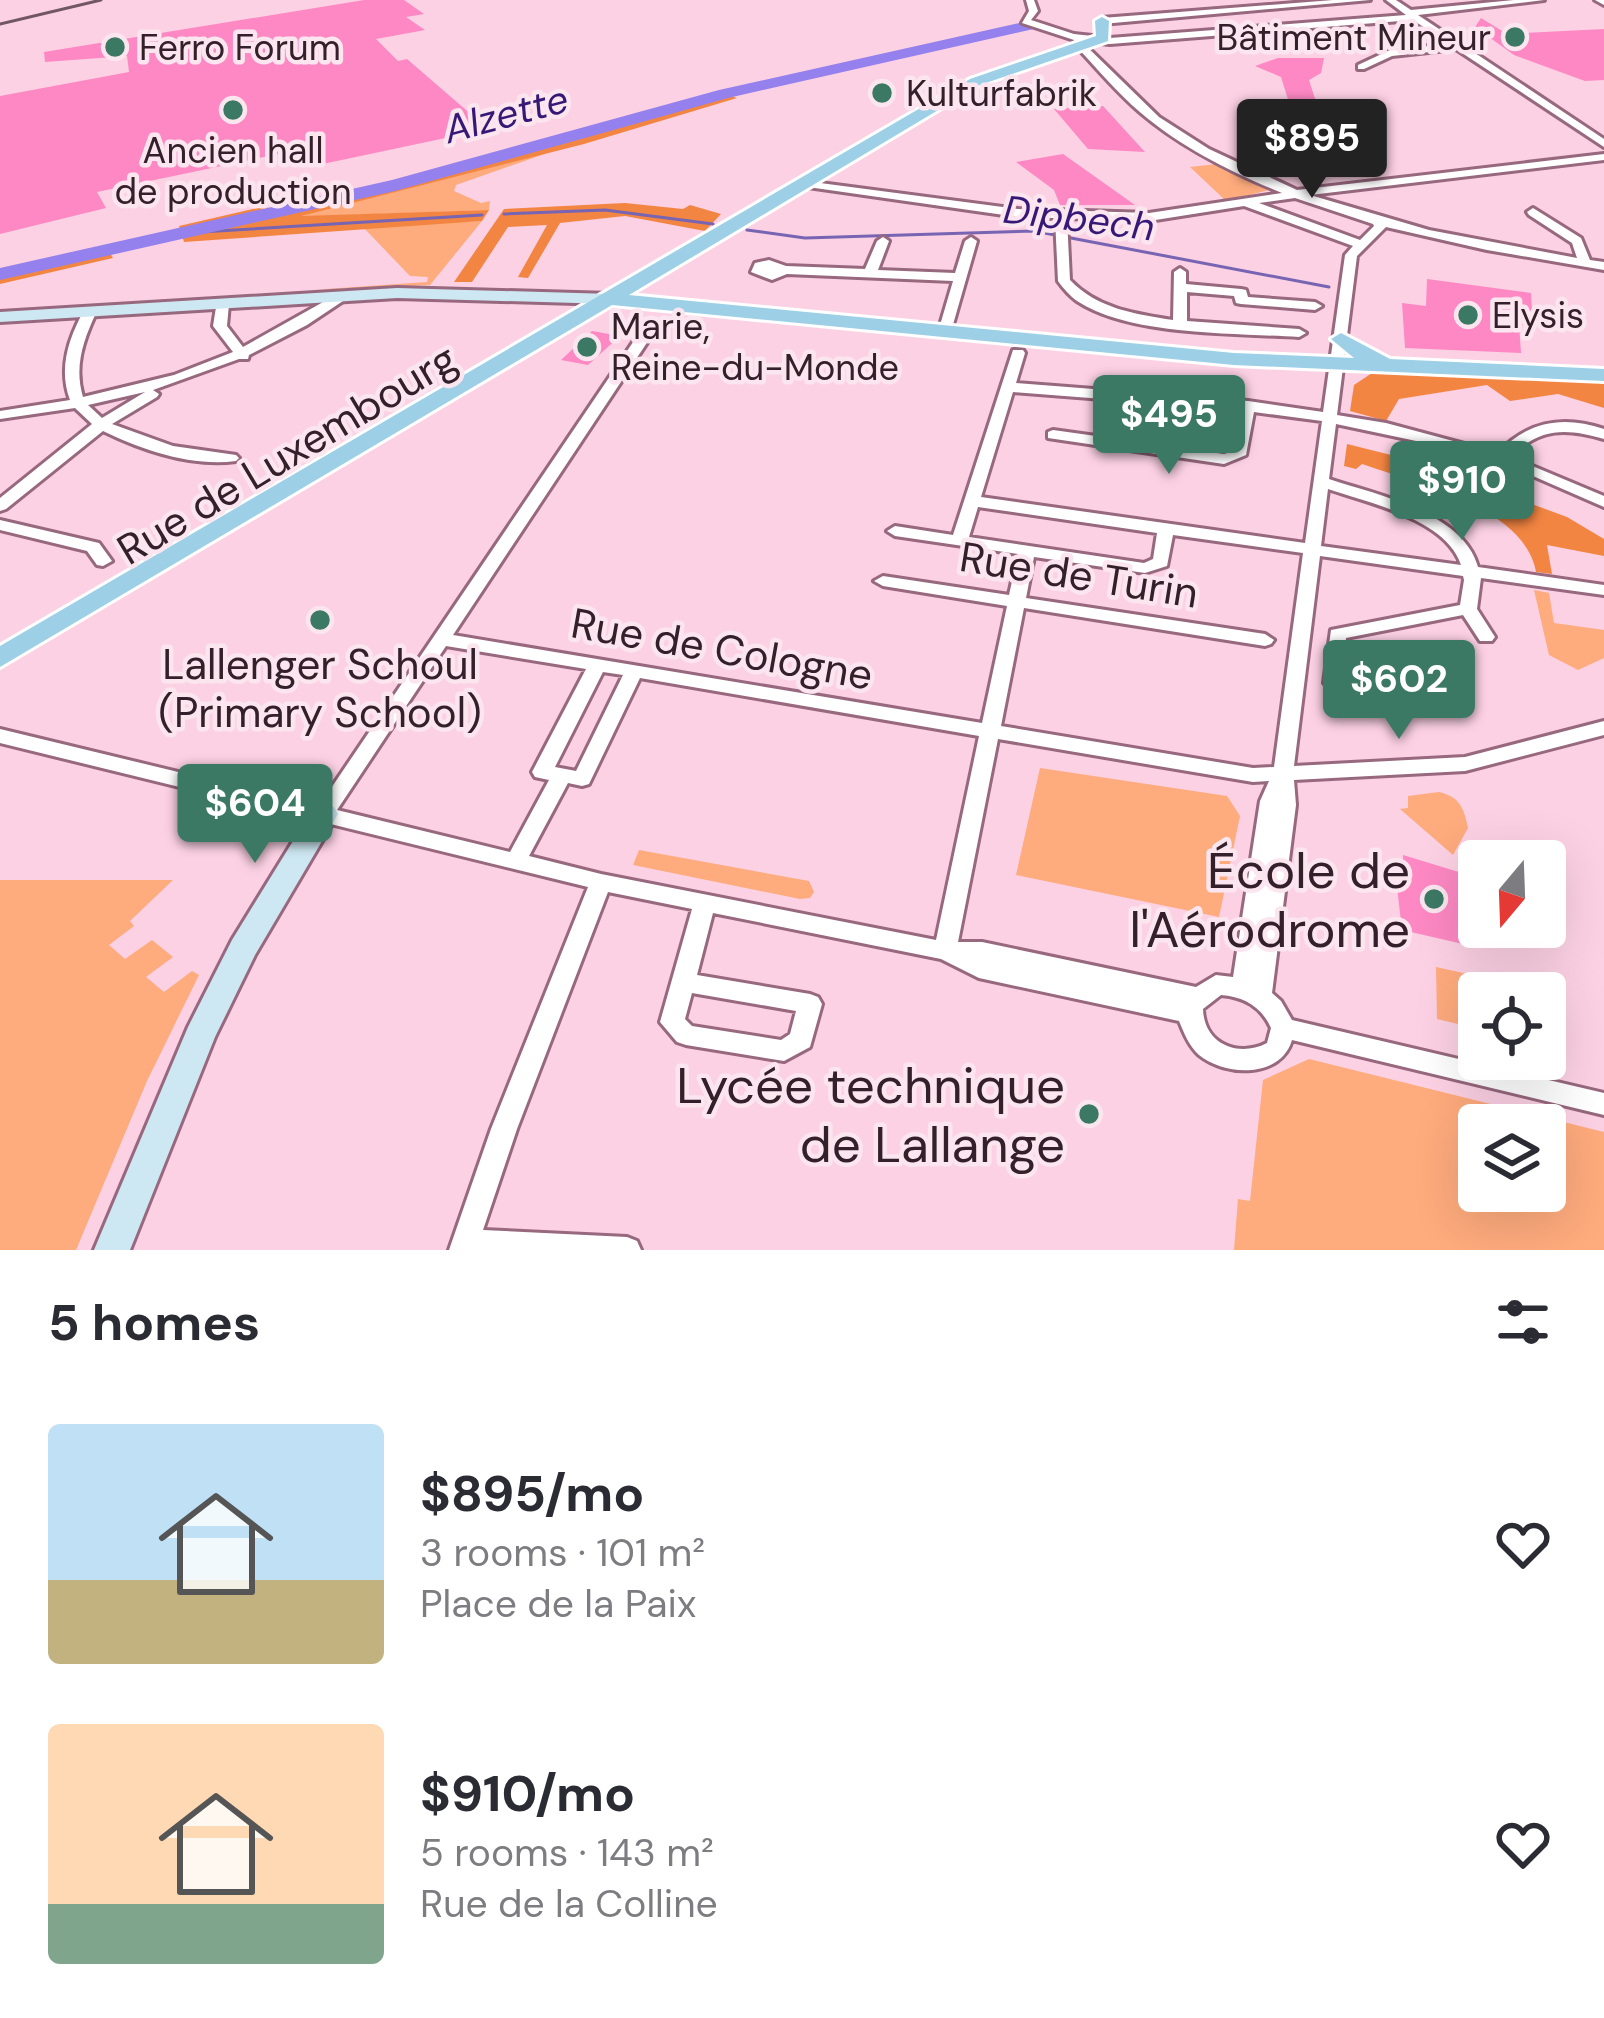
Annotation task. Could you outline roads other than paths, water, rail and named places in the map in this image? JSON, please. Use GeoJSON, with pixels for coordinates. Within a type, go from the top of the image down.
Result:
{"type":"FeatureCollection","features":[{"type":"Feature","properties":{"kind":"main road"},"geometry":{"type":"LineString","coordinates":[[1102,41],[1106,0]]}},
{"type":"Feature","properties":{"kind":"main road"},"geometry":{"type":"LineString","coordinates":[[1081,43],[1102,21]]}},
{"type":"Feature","properties":{"kind":"main road","name":"Rue de Luxembourg"},"geometry":{"type":"LineString","coordinates":[[0,658],[568,320],[681,273],[805,184],[975,82],[1081,43],[1102,41]]}},
{"type":"Feature","properties":{"kind":"main road"},"geometry":{"type":"LineString","coordinates":[[681,273],[707,298],[883,326]]}},
{"type":"Feature","properties":{"kind":"main road"},"geometry":{"type":"LineString","coordinates":[[0,317],[438,292],[553,295],[1088,347],[1148,359],[1337,374],[1426,369],[1604,375]]}},
{"type":"Feature","properties":{"kind":"main road"},"geometry":{"type":"LineString","coordinates":[[553,295],[568,307],[568,320]]}},
{"type":"Feature","properties":{"kind":"main road","name":"Rue de Luxembourg"},"geometry":{"type":"LineString","coordinates":[[0,672],[602,310],[611,299]]}},
{"type":"Feature","properties":{"kind":"main road"},"geometry":{"type":"LineString","coordinates":[[1341,339],[1370,357],[1426,369]]}},
{"type":"Feature","properties":{"kind":"main road"},"geometry":{"type":"LineString","coordinates":[[112,1250],[199,1037],[249,938],[324,814]]}},
{"type":"Feature","properties":{"kind":"street"},"geometry":{"type":"LineString","coordinates":[[1030,0],[1034,11],[1025,21],[1040,23],[1081,43],[1158,122],[1224,161],[1379,222],[1604,266]]}},
{"type":"Feature","properties":{"kind":"street"},"geometry":{"type":"LineString","coordinates":[[1102,21],[1366,0]]}},
{"type":"Feature","properties":{"kind":"street"},"geometry":{"type":"LineString","coordinates":[[1390,0],[1604,144]]}},
{"type":"Feature","properties":{"kind":"street"},"geometry":{"type":"LineString","coordinates":[[1475,0],[1488,5]]}},
{"type":"Feature","properties":{"kind":"street"},"geometry":{"type":"LineString","coordinates":[[1102,41],[1540,0]]}},
{"type":"Feature","properties":{"kind":"street"},"geometry":{"type":"LineString","coordinates":[[1360,67],[1390,52],[1456,46]]}},
{"type":"Feature","properties":{"kind":"street"},"geometry":{"type":"LineString","coordinates":[[805,184],[1061,217],[1149,217],[1297,193],[1604,157]]}},
{"type":"Feature","properties":{"kind":"street"},"geometry":{"type":"LineString","coordinates":[[1247,203],[1360,244]]}},
{"type":"Feature","properties":{"kind":"street"},"geometry":{"type":"LineString","coordinates":[[1533,212],[1577,241],[1585,263]]}},
{"type":"Feature","properties":{"kind":"street"},"geometry":{"type":"LineString","coordinates":[[1061,217],[1064,281],[1077,297],[1126,316],[1298,333]]}},
{"type":"Feature","properties":{"kind":"street"},"geometry":{"type":"LineString","coordinates":[[1251,991],[1286,805],[1283,773],[1351,255],[1380,227],[1379,222]]}},
{"type":"Feature","properties":{"kind":"street"},"geometry":{"type":"LineString","coordinates":[[870,274],[883,241]]}},
{"type":"Feature","properties":{"kind":"street"},"geometry":{"type":"LineString","coordinates":[[945,332],[970,241]]}},
{"type":"Feature","properties":{"kind":"street"},"geometry":{"type":"LineString","coordinates":[[783,270],[960,278]]}},
{"type":"Feature","properties":{"kind":"street"},"geometry":{"type":"LineString","coordinates":[[1180,322],[1180,280],[1241,293],[1241,300],[1315,307]]}},
{"type":"Feature","properties":{"kind":"street"},"geometry":{"type":"LineString","coordinates":[[0,415],[166,385],[243,356],[304,323],[341,296]]}},
{"type":"Feature","properties":{"kind":"street"},"geometry":{"type":"LineString","coordinates":[[222,304],[220,326],[243,356]]}},
{"type":"Feature","properties":{"kind":"street"},"geometry":{"type":"LineString","coordinates":[[88,313],[70,369],[79,404],[102,424],[205,460],[231,458]]}},
{"type":"Feature","properties":{"kind":"street"},"geometry":{"type":"LineString","coordinates":[[284,315],[304,323]]}},
{"type":"Feature","properties":{"kind":"street"},"geometry":{"type":"LineString","coordinates":[[324,814],[653,323]]}},
{"type":"Feature","properties":{"kind":"street"},"geometry":{"type":"LineString","coordinates":[[960,540],[1018,353]]}},
{"type":"Feature","properties":{"kind":"street"},"geometry":{"type":"LineString","coordinates":[[0,506],[102,424],[166,385]]}},
{"type":"Feature","properties":{"kind":"street"},"geometry":{"type":"LineString","coordinates":[[1007,387],[1331,415],[1408,430],[1502,458],[1604,502]]}},
{"type":"Feature","properties":{"kind":"street"},"geometry":{"type":"LineString","coordinates":[[1103,442],[1112,397]]}},
{"type":"Feature","properties":{"kind":"street"},"geometry":{"type":"LineString","coordinates":[[1053,435],[1233,459],[1238,455],[1248,405]]}},
{"type":"Feature","properties":{"kind":"street"},"geometry":{"type":"LineString","coordinates":[[1502,458],[1519,437],[1568,422],[1604,434]]}},
{"type":"Feature","properties":{"kind":"street"},"geometry":{"type":"LineString","coordinates":[[1585,492],[1604,480]]}},
{"type":"Feature","properties":{"kind":"street"},"geometry":{"type":"LineString","coordinates":[[1322,482],[1449,533],[1472,559],[1475,591],[1468,609]]}},
{"type":"Feature","properties":{"kind":"street"},"geometry":{"type":"LineString","coordinates":[[972,502],[1604,590]]}},
{"type":"Feature","properties":{"kind":"street"},"geometry":{"type":"LineString","coordinates":[[0,525],[93,547],[103,562]]}},
{"type":"Feature","properties":{"kind":"street"},"geometry":{"type":"LineString","coordinates":[[896,531],[1145,568],[1161,562],[1166,529]]}},
{"type":"Feature","properties":{"kind":"street"},"geometry":{"type":"LineString","coordinates":[[945,951],[1027,550]]}},
{"type":"Feature","properties":{"kind":"street","name":"Rue de Turin"},"geometry":{"type":"LineString","coordinates":[[883,581],[1264,640]]}},
{"type":"Feature","properties":{"kind":"street"},"geometry":{"type":"LineString","coordinates":[[1468,609],[1486,637]]}},
{"type":"Feature","properties":{"kind":"street"},"geometry":{"type":"LineString","coordinates":[[1333,683],[1336,634],[1468,609]]}},
{"type":"Feature","properties":{"kind":"street","name":"Rue de Cologne"},"geometry":{"type":"LineString","coordinates":[[442,639],[1253,775],[1465,764],[1604,728]]}},
{"type":"Feature","properties":{"kind":"street"},"geometry":{"type":"LineString","coordinates":[[597,665],[542,772],[582,779],[634,671]]}},
{"type":"Feature","properties":{"kind":"street"},"geometry":{"type":"LineString","coordinates":[[0,736],[601,882],[945,951],[979,969],[1193,1005]]}},
{"type":"Feature","properties":{"kind":"street"},"geometry":{"type":"LineString","coordinates":[[516,861],[562,775]]}},
{"type":"Feature","properties":{"kind":"street"},"geometry":{"type":"LineString","coordinates":[[601,882],[464,1246],[627,1250]]}},
{"type":"Feature","properties":{"kind":"street"},"geometry":{"type":"LineString","coordinates":[[683,982],[810,1004],[801,1040],[784,1051],[686,1035],[672,1022],[683,982],[705,903]]}},
{"type":"Feature","properties":{"kind":"street"},"geometry":{"type":"LineString","coordinates":[[1216,985],[1251,991],[1279,1016],[1283,1028],[1277,1049],[1241,1061],[1204,1044],[1193,1005],[1216,985]]}},
{"type":"Feature","properties":{"kind":"street"},"geometry":{"type":"LineString","coordinates":[[1283,1028],[1604,1104]]}},
{"type":"Feature","properties":{"kind":"waterway","name":"Alzette"},"geometry":{"type":"LineString","coordinates":[[0,274],[395,185],[725,94],[1033,25]]}},
{"type":"Feature","properties":{"kind":"waterway","name":"Dipbech"},"geometry":{"type":"LineString","coordinates":[[504,214],[605,210],[713,224]]}},
{"type":"Feature","properties":{"kind":"waterway","name":"Dipbech"},"geometry":{"type":"LineString","coordinates":[[184,233],[482,215]]}},
{"type":"Feature","properties":{"kind":"waterway","name":"Dipbech"},"geometry":{"type":"LineString","coordinates":[[747,230],[805,238],[1034,231],[1329,287]]}},
{"type":"Feature","properties":{"kind":"railway"},"geometry":{"type":"LineString","coordinates":[[0,24],[101,0]]}},
{"type":"Feature","properties":{"kind":"place","name":"Bâtiment Mineur"},"geometry":{"type":"Point","coordinates":[1515,37]}},
{"type":"Feature","properties":{"kind":"place","name":"Ferro Forum"},"geometry":{"type":"Point","coordinates":[115,47]}},
{"type":"Feature","properties":{"kind":"place","name":"Kulturfabrik"},"geometry":{"type":"Point","coordinates":[882,93]}},
{"type":"Feature","properties":{"kind":"place","name":"Ancien hall de production"},"geometry":{"type":"Point","coordinates":[233,110]}},
{"type":"Feature","properties":{"kind":"place","name":"Elysis"},"geometry":{"type":"Point","coordinates":[1468,315]}},
{"type":"Feature","properties":{"kind":"place","name":"Marie, Reine-du-Monde"},"geometry":{"type":"Point","coordinates":[587,347]}},
{"type":"Feature","properties":{"kind":"place","name":"Lallenger Schoul (Primary School)"},"geometry":{"type":"Point","coordinates":[320,620]}},
{"type":"Feature","properties":{"kind":"place","name":"École de l'Aérodrome"},"geometry":{"type":"Point","coordinates":[1434,899]}},
{"type":"Feature","properties":{"kind":"place","name":"Lycée technique de Lallange"},"geometry":{"type":"Point","coordinates":[1089,1114]}}]}
